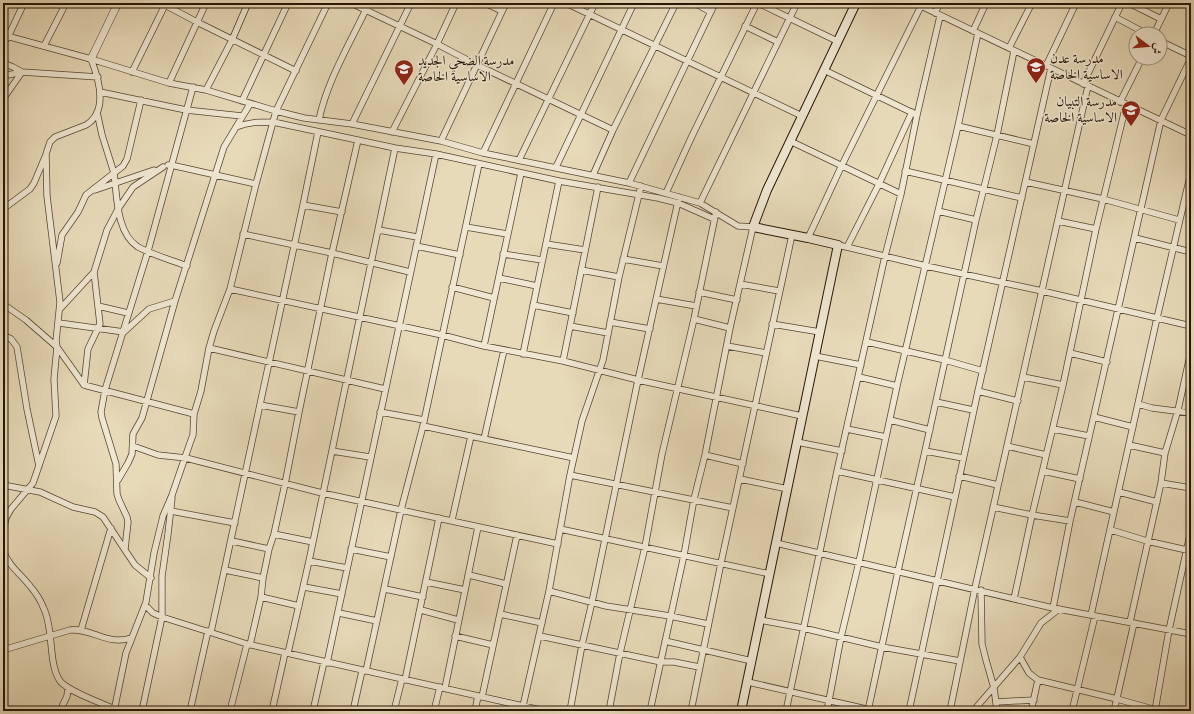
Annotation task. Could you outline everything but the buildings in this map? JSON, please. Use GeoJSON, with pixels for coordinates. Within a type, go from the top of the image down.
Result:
{"type":"FeatureCollection","features":[{"type":"Feature","properties":{"kind":"main road"},"geometry":{"type":"LineString","coordinates":[[741,711],[838,245],[753,227],[762,202],[790,141],[856,3]]}},
{"type":"Feature","properties":{"kind":"street"},"geometry":{"type":"LineString","coordinates":[[3,43],[5,36],[24,3]]}},
{"type":"Feature","properties":{"kind":"street"},"geometry":{"type":"LineString","coordinates":[[44,46],[66,3]]}},
{"type":"Feature","properties":{"kind":"street"},"geometry":{"type":"LineString","coordinates":[[118,3],[91,59],[98,77],[100,92],[97,112],[102,135],[114,173],[118,209],[125,232],[134,244],[187,266]]}},
{"type":"Feature","properties":{"kind":"street"},"geometry":{"type":"LineString","coordinates":[[169,83],[206,3]]}},
{"type":"Feature","properties":{"kind":"street"},"geometry":{"type":"LineString","coordinates":[[206,90],[232,40],[248,3]]}},
{"type":"Feature","properties":{"kind":"street"},"geometry":{"type":"LineString","coordinates":[[242,101],[288,3]]}},
{"type":"Feature","properties":{"kind":"street"},"geometry":{"type":"LineString","coordinates":[[3,549],[8,561],[30,586],[38,597],[45,611],[51,635],[55,668],[60,680],[68,688],[114,710],[126,653],[144,605],[162,516],[172,495],[193,435],[194,414],[201,391],[209,348],[214,330],[230,289],[243,234],[276,112],[328,3]]}},
{"type":"Feature","properties":{"kind":"street"},"geometry":{"type":"LineString","coordinates":[[351,3],[613,130]]}},
{"type":"Feature","properties":{"kind":"street"},"geometry":{"type":"LineString","coordinates":[[319,120],[322,104],[333,78],[369,3]]}},
{"type":"Feature","properties":{"kind":"street"},"geometry":{"type":"LineString","coordinates":[[352,124],[410,3]]}},
{"type":"Feature","properties":{"kind":"street"},"geometry":{"type":"LineString","coordinates":[[392,132],[437,44],[456,3]]}},
{"type":"Feature","properties":{"kind":"street"},"geometry":{"type":"LineString","coordinates":[[485,3],[502,11]]}},
{"type":"Feature","properties":{"kind":"street"},"geometry":{"type":"LineString","coordinates":[[441,141],[506,3]]}},
{"type":"Feature","properties":{"kind":"street"},"geometry":{"type":"LineString","coordinates":[[483,153],[554,3]]}},
{"type":"Feature","properties":{"kind":"street"},"geometry":{"type":"LineString","coordinates":[[566,3],[802,116]]}},
{"type":"Feature","properties":{"kind":"street"},"geometry":{"type":"LineString","coordinates":[[519,160],[594,3]]}},
{"type":"Feature","properties":{"kind":"street"},"geometry":{"type":"LineString","coordinates":[[556,167],[634,3]]}},
{"type":"Feature","properties":{"kind":"street"},"geometry":{"type":"LineString","coordinates":[[593,175],[654,45],[676,3]]}},
{"type":"Feature","properties":{"kind":"street"},"geometry":{"type":"LineString","coordinates":[[694,3],[711,12]]}},
{"type":"Feature","properties":{"kind":"street"},"geometry":{"type":"LineString","coordinates":[[629,183],[715,3]]}},
{"type":"Feature","properties":{"kind":"street"},"geometry":{"type":"LineString","coordinates":[[666,193],[679,162],[757,3],[837,41]]}},
{"type":"Feature","properties":{"kind":"street"},"geometry":{"type":"LineString","coordinates":[[700,203],[797,3]]}},
{"type":"Feature","properties":{"kind":"street"},"geometry":{"type":"LineString","coordinates":[[915,3],[1191,135]]}},
{"type":"Feature","properties":{"kind":"street"},"geometry":{"type":"LineString","coordinates":[[786,711],[837,471],[885,256],[901,194],[914,114],[940,3]]}},
{"type":"Feature","properties":{"kind":"street"},"geometry":{"type":"LineString","coordinates":[[827,711],[841,637],[859,562],[897,386],[958,126],[976,32],[986,3]]}},
{"type":"Feature","properties":{"kind":"street"},"geometry":{"type":"LineString","coordinates":[[748,682],[871,711],[882,647],[898,571],[926,451],[976,220],[997,135],[1012,50],[1032,3]]}},
{"type":"Feature","properties":{"kind":"street"},"geometry":{"type":"LineString","coordinates":[[909,711],[978,390],[1026,182],[1048,67],[1076,3]]}},
{"type":"Feature","properties":{"kind":"street"},"geometry":{"type":"LineString","coordinates":[[950,711],[960,662],[978,589],[993,507],[1058,221],[1086,85],[1122,3]]}},
{"type":"Feature","properties":{"kind":"street"},"geometry":{"type":"LineString","coordinates":[[1129,3],[1161,19]]}},
{"type":"Feature","properties":{"kind":"street"},"geometry":{"type":"LineString","coordinates":[[1158,26],[1169,3]]}},
{"type":"Feature","properties":{"kind":"street"},"geometry":{"type":"LineString","coordinates":[[132,72],[164,4],[232,40],[296,71]]}},
{"type":"Feature","properties":{"kind":"street"},"geometry":{"type":"LineString","coordinates":[[808,238],[842,165],[921,6]]}},
{"type":"Feature","properties":{"kind":"street"},"geometry":{"type":"LineString","coordinates":[[1115,17],[1131,26]]}},
{"type":"Feature","properties":{"kind":"street"},"geometry":{"type":"LineString","coordinates":[[745,26],[778,42]]}},
{"type":"Feature","properties":{"kind":"street"},"geometry":{"type":"LineString","coordinates":[[5,36],[91,59],[169,83],[206,90],[276,112],[352,124],[441,141],[483,153],[556,167],[641,186],[700,203],[738,226],[753,227],[730,328],[705,456],[694,499],[684,554],[650,711]]}},
{"type":"Feature","properties":{"kind":"street"},"geometry":{"type":"LineString","coordinates":[[1053,608],[1070,521],[1161,120],[1191,57],[1168,45]]}},
{"type":"Feature","properties":{"kind":"street"},"geometry":{"type":"LineString","coordinates":[[3,63],[22,72]]}},
{"type":"Feature","properties":{"kind":"street"},"geometry":{"type":"LineString","coordinates":[[1014,599],[1032,515],[1063,385],[1123,103],[1139,66]]}},
{"type":"Feature","properties":{"kind":"street"},"geometry":{"type":"LineString","coordinates":[[824,70],[914,114]]}},
{"type":"Feature","properties":{"kind":"street"},"geometry":{"type":"LineString","coordinates":[[3,76],[22,72],[98,77]]}},
{"type":"Feature","properties":{"kind":"street"},"geometry":{"type":"LineString","coordinates":[[3,99],[22,72]]}},
{"type":"Feature","properties":{"kind":"street"},"geometry":{"type":"LineString","coordinates":[[125,549],[128,522],[117,494],[118,469],[102,418],[104,390],[148,251],[192,87]]}},
{"type":"Feature","properties":{"kind":"street"},"geometry":{"type":"LineString","coordinates":[[100,92],[186,110],[242,116]]}},
{"type":"Feature","properties":{"kind":"street"},"geometry":{"type":"LineString","coordinates":[[56,271],[62,235],[78,212],[83,199],[123,166],[128,156],[141,100]]}},
{"type":"Feature","properties":{"kind":"street"},"geometry":{"type":"LineString","coordinates":[[118,480],[132,454],[133,434],[142,418],[175,302],[224,147],[250,104]]}},
{"type":"Feature","properties":{"kind":"street"},"geometry":{"type":"LineString","coordinates":[[3,209],[30,189],[34,183],[50,142],[55,137],[86,125],[97,112]]}},
{"type":"Feature","properties":{"kind":"street"},"geometry":{"type":"LineString","coordinates":[[847,247],[914,114]]}},
{"type":"Feature","properties":{"kind":"street"},"geometry":{"type":"LineString","coordinates":[[236,127],[247,123],[273,122],[395,148],[436,154],[559,181],[640,194],[678,203],[714,219]]}},
{"type":"Feature","properties":{"kind":"street"},"geometry":{"type":"LineString","coordinates":[[958,126],[1034,144]]}},
{"type":"Feature","properties":{"kind":"street"},"geometry":{"type":"LineString","coordinates":[[190,711],[232,541],[234,523],[244,474],[318,132]]}},
{"type":"Feature","properties":{"kind":"street"},"geometry":{"type":"LineString","coordinates":[[230,711],[261,597],[269,549],[274,534],[285,484],[332,253],[358,140]]}},
{"type":"Feature","properties":{"kind":"street"},"geometry":{"type":"LineString","coordinates":[[790,141],[901,194]]}},
{"type":"Feature","properties":{"kind":"street"},"geometry":{"type":"LineString","coordinates":[[272,711],[304,587],[322,493],[361,317],[395,148]]}},
{"type":"Feature","properties":{"kind":"street"},"geometry":{"type":"LineString","coordinates":[[3,530],[6,518],[11,509],[33,483],[56,416],[54,379],[60,302],[47,196],[46,154]]}},
{"type":"Feature","properties":{"kind":"street"},"geometry":{"type":"LineString","coordinates":[[313,711],[339,613],[370,457],[436,154]]}},
{"type":"Feature","properties":{"kind":"street"},"geometry":{"type":"LineString","coordinates":[[353,711],[385,589],[401,510],[423,423],[479,164]]}},
{"type":"Feature","properties":{"kind":"street"},"geometry":{"type":"LineString","coordinates":[[91,191],[171,165],[256,184]]}},
{"type":"Feature","properties":{"kind":"street"},"geometry":{"type":"LineString","coordinates":[[84,385],[88,350],[100,320],[94,272],[107,230],[118,209],[136,185],[163,167]]}},
{"type":"Feature","properties":{"kind":"street"},"geometry":{"type":"LineString","coordinates":[[905,171],[1022,198]]}},
{"type":"Feature","properties":{"kind":"street"},"geometry":{"type":"LineString","coordinates":[[1072,711],[1110,530],[1191,172]]}},
{"type":"Feature","properties":{"kind":"street"},"geometry":{"type":"LineString","coordinates":[[484,346],[521,173]]}},
{"type":"Feature","properties":{"kind":"street"},"geometry":{"type":"LineString","coordinates":[[523,354],[559,181]]}},
{"type":"Feature","properties":{"kind":"street"},"geometry":{"type":"LineString","coordinates":[[1026,182],[1179,220]]}},
{"type":"Feature","properties":{"kind":"street"},"geometry":{"type":"LineString","coordinates":[[519,707],[540,636],[570,475],[584,412],[603,360],[623,259],[641,186]]}},
{"type":"Feature","properties":{"kind":"street"},"geometry":{"type":"LineString","coordinates":[[563,361],[598,187]]}},
{"type":"Feature","properties":{"kind":"street"},"geometry":{"type":"LineString","coordinates":[[570,711],[582,645],[638,380],[679,197]]}},
{"type":"Feature","properties":{"kind":"street"},"geometry":{"type":"LineString","coordinates":[[303,205],[342,212]]}},
{"type":"Feature","properties":{"kind":"street"},"geometry":{"type":"LineString","coordinates":[[938,211],[976,220]]}},
{"type":"Feature","properties":{"kind":"street"},"geometry":{"type":"LineString","coordinates":[[609,711],[629,609],[694,319],[716,212]]}},
{"type":"Feature","properties":{"kind":"street"},"geometry":{"type":"LineString","coordinates":[[1058,221],[1096,230]]}},
{"type":"Feature","properties":{"kind":"street"},"geometry":{"type":"LineString","coordinates":[[466,227],[507,234]]}},
{"type":"Feature","properties":{"kind":"street"},"geometry":{"type":"LineString","coordinates":[[378,230],[417,237]]}},
{"type":"Feature","properties":{"kind":"street"},"geometry":{"type":"LineString","coordinates":[[243,234],[332,253],[410,272]]}},
{"type":"Feature","properties":{"kind":"street"},"geometry":{"type":"LineString","coordinates":[[691,711],[708,624],[792,235]]}},
{"type":"Feature","properties":{"kind":"street"},"geometry":{"type":"LineString","coordinates":[[1134,238],[1191,252]]}},
{"type":"Feature","properties":{"kind":"street"},"geometry":{"type":"LineString","coordinates":[[546,244],[585,250]]}},
{"type":"Feature","properties":{"kind":"street"},"geometry":{"type":"LineString","coordinates":[[838,245],[1191,326]]}},
{"type":"Feature","properties":{"kind":"street"},"geometry":{"type":"LineString","coordinates":[[416,246],[460,256]]}},
{"type":"Feature","properties":{"kind":"street"},"geometry":{"type":"LineString","coordinates":[[504,254],[542,260]]}},
{"type":"Feature","properties":{"kind":"street"},"geometry":{"type":"LineString","coordinates":[[623,259],[663,266]]}},
{"type":"Feature","properties":{"kind":"street"},"geometry":{"type":"LineString","coordinates":[[581,270],[620,277]]}},
{"type":"Feature","properties":{"kind":"street"},"geometry":{"type":"LineString","coordinates":[[60,309],[94,272]]}},
{"type":"Feature","properties":{"kind":"street"},"geometry":{"type":"LineString","coordinates":[[499,278],[537,286]]}},
{"type":"Feature","properties":{"kind":"street"},"geometry":{"type":"LineString","coordinates":[[740,284],[780,291]]}},
{"type":"Feature","properties":{"kind":"street"},"geometry":{"type":"LineString","coordinates":[[452,287],[494,298]]}},
{"type":"Feature","properties":{"kind":"street"},"geometry":{"type":"LineString","coordinates":[[230,289],[282,299],[484,346],[563,361],[638,380],[717,396],[802,416]]}},
{"type":"Feature","properties":{"kind":"street"},"geometry":{"type":"LineString","coordinates":[[699,292],[737,300]]}},
{"type":"Feature","properties":{"kind":"street"},"geometry":{"type":"LineString","coordinates":[[656,299],[696,306]]}},
{"type":"Feature","properties":{"kind":"street"},"geometry":{"type":"LineString","coordinates":[[59,323],[122,332],[127,330],[149,309],[175,302]]}},
{"type":"Feature","properties":{"kind":"street"},"geometry":{"type":"LineString","coordinates":[[3,304],[26,320],[57,348],[84,385],[194,414]]}},
{"type":"Feature","properties":{"kind":"street"},"geometry":{"type":"LineString","coordinates":[[533,305],[573,313]]}},
{"type":"Feature","properties":{"kind":"street"},"geometry":{"type":"LineString","coordinates":[[98,306],[128,313]]}},
{"type":"Feature","properties":{"kind":"street"},"geometry":{"type":"LineString","coordinates":[[694,319],[730,328]]}},
{"type":"Feature","properties":{"kind":"street"},"geometry":{"type":"LineString","coordinates":[[610,322],[650,329]]}},
{"type":"Feature","properties":{"kind":"street"},"geometry":{"type":"LineString","coordinates":[[772,324],[820,332]]}},
{"type":"Feature","properties":{"kind":"street"},"geometry":{"type":"LineString","coordinates":[[570,326],[608,333]]}},
{"type":"Feature","properties":{"kind":"street"},"geometry":{"type":"LineString","coordinates":[[3,335],[10,339],[17,347],[27,409],[39,466]]}},
{"type":"Feature","properties":{"kind":"street"},"geometry":{"type":"LineString","coordinates":[[867,342],[983,370]]}},
{"type":"Feature","properties":{"kind":"street"},"geometry":{"type":"LineString","coordinates":[[727,346],[766,353]]}},
{"type":"Feature","properties":{"kind":"street"},"geometry":{"type":"LineString","coordinates":[[209,348],[385,389]]}},
{"type":"Feature","properties":{"kind":"street"},"geometry":{"type":"LineString","coordinates":[[484,439],[504,350]]}},
{"type":"Feature","properties":{"kind":"street"},"geometry":{"type":"LineString","coordinates":[[1114,711],[1161,482],[1165,453],[1178,410],[1191,351]]}},
{"type":"Feature","properties":{"kind":"street"},"geometry":{"type":"LineString","coordinates":[[1070,353],[1107,362]]}},
{"type":"Feature","properties":{"kind":"street"},"geometry":{"type":"LineString","coordinates":[[815,356],[861,365]]}},
{"type":"Feature","properties":{"kind":"street"},"geometry":{"type":"LineString","coordinates":[[859,377],[897,386]]}},
{"type":"Feature","properties":{"kind":"street"},"geometry":{"type":"LineString","coordinates":[[1023,377],[1063,385]]}},
{"type":"Feature","properties":{"kind":"street"},"geometry":{"type":"LineString","coordinates":[[978,390],[1018,401]]}},
{"type":"Feature","properties":{"kind":"street"},"geometry":{"type":"LineString","coordinates":[[936,402],[974,410]]}},
{"type":"Feature","properties":{"kind":"street"},"geometry":{"type":"LineString","coordinates":[[1138,404],[1152,408],[1178,410],[1191,413]]}},
{"type":"Feature","properties":{"kind":"street"},"geometry":{"type":"LineString","coordinates":[[260,405],[299,412]]}},
{"type":"Feature","properties":{"kind":"street"},"geometry":{"type":"LineString","coordinates":[[380,412],[471,436],[574,458]]}},
{"type":"Feature","properties":{"kind":"street"},"geometry":{"type":"LineString","coordinates":[[1094,418],[1133,427]]}},
{"type":"Feature","properties":{"kind":"street"},"geometry":{"type":"LineString","coordinates":[[890,420],[930,430]]}},
{"type":"Feature","properties":{"kind":"street"},"geometry":{"type":"LineString","coordinates":[[1053,429],[1090,436]]}},
{"type":"Feature","properties":{"kind":"street"},"geometry":{"type":"LineString","coordinates":[[847,430],[886,437]]}},
{"type":"Feature","properties":{"kind":"street"},"geometry":{"type":"LineString","coordinates":[[452,520],[471,436]]}},
{"type":"Feature","properties":{"kind":"street"},"geometry":{"type":"LineString","coordinates":[[797,442],[842,451]]}},
{"type":"Feature","properties":{"kind":"street"},"geometry":{"type":"LineString","coordinates":[[1129,445],[1165,453]]}},
{"type":"Feature","properties":{"kind":"street"},"geometry":{"type":"LineString","coordinates":[[133,446],[158,456],[186,458],[322,493],[558,544]]}},
{"type":"Feature","properties":{"kind":"street"},"geometry":{"type":"LineString","coordinates":[[1007,446],[1046,455]]}},
{"type":"Feature","properties":{"kind":"street"},"geometry":{"type":"LineString","coordinates":[[332,451],[370,457]]}},
{"type":"Feature","properties":{"kind":"street"},"geometry":{"type":"LineString","coordinates":[[926,451],[963,458]]}},
{"type":"Feature","properties":{"kind":"street"},"geometry":{"type":"LineString","coordinates":[[705,456],[743,464]]}},
{"type":"Feature","properties":{"kind":"street"},"geometry":{"type":"LineString","coordinates":[[837,471],[955,497]]}},
{"type":"Feature","properties":{"kind":"street"},"geometry":{"type":"LineString","coordinates":[[1043,471],[1080,479]]}},
{"type":"Feature","properties":{"kind":"street"},"geometry":{"type":"LineString","coordinates":[[570,475],[733,508]]}},
{"type":"Feature","properties":{"kind":"street"},"geometry":{"type":"LineString","coordinates":[[959,476],[998,485]]}},
{"type":"Feature","properties":{"kind":"street"},"geometry":{"type":"LineString","coordinates":[[740,478],[788,489]]}},
{"type":"Feature","properties":{"kind":"street"},"geometry":{"type":"LineString","coordinates":[[1161,482],[1191,488]]}},
{"type":"Feature","properties":{"kind":"street"},"geometry":{"type":"LineString","coordinates":[[3,485],[29,489],[73,507],[95,512],[103,518],[111,528],[139,570],[150,578]]}},
{"type":"Feature","properties":{"kind":"street"},"geometry":{"type":"LineString","coordinates":[[1119,492],[1157,502]]}},
{"type":"Feature","properties":{"kind":"street"},"geometry":{"type":"LineString","coordinates":[[142,711],[162,617],[162,576],[172,495]]}},
{"type":"Feature","properties":{"kind":"street"},"geometry":{"type":"LineString","coordinates":[[1075,502],[1114,512]]}},
{"type":"Feature","properties":{"kind":"street"},"geometry":{"type":"LineString","coordinates":[[993,507],[1070,521]]}},
{"type":"Feature","properties":{"kind":"street"},"geometry":{"type":"LineString","coordinates":[[171,511],[234,523]]}},
{"type":"Feature","properties":{"kind":"street"},"geometry":{"type":"LineString","coordinates":[[394,711],[421,610],[439,518]]}},
{"type":"Feature","properties":{"kind":"street"},"geometry":{"type":"LineString","coordinates":[[434,711],[443,688],[478,527]]}},
{"type":"Feature","properties":{"kind":"street"},"geometry":{"type":"LineString","coordinates":[[81,630],[111,528]]}},
{"type":"Feature","properties":{"kind":"street"},"geometry":{"type":"LineString","coordinates":[[560,529],[605,540],[684,554],[770,574]]}},
{"type":"Feature","properties":{"kind":"street"},"geometry":{"type":"LineString","coordinates":[[1110,530],[1189,551]]}},
{"type":"Feature","properties":{"kind":"street"},"geometry":{"type":"LineString","coordinates":[[1020,657],[1029,673],[1038,680],[1117,699],[1157,711],[1169,630],[1189,551],[1191,530]]}},
{"type":"Feature","properties":{"kind":"street"},"geometry":{"type":"LineString","coordinates":[[274,534],[313,542]]}},
{"type":"Feature","properties":{"kind":"street"},"geometry":{"type":"LineString","coordinates":[[475,711],[493,645],[517,535]]}},
{"type":"Feature","properties":{"kind":"street"},"geometry":{"type":"LineString","coordinates":[[232,541],[269,549]]}},
{"type":"Feature","properties":{"kind":"street"},"geometry":{"type":"LineString","coordinates":[[776,543],[978,589],[1053,608],[1191,634]]}},
{"type":"Feature","properties":{"kind":"street"},"geometry":{"type":"LineString","coordinates":[[351,549],[391,557]]}},
{"type":"Feature","properties":{"kind":"street"},"geometry":{"type":"LineString","coordinates":[[309,561],[347,568]]}},
{"type":"Feature","properties":{"kind":"street"},"geometry":{"type":"LineString","coordinates":[[225,570],[263,578]]}},
{"type":"Feature","properties":{"kind":"street"},"geometry":{"type":"LineString","coordinates":[[469,574],[506,584]]}},
{"type":"Feature","properties":{"kind":"street"},"geometry":{"type":"LineString","coordinates":[[426,582],[465,590]]}},
{"type":"Feature","properties":{"kind":"street"},"geometry":{"type":"LineString","coordinates":[[304,587],[342,594]]}},
{"type":"Feature","properties":{"kind":"street"},"geometry":{"type":"LineString","coordinates":[[385,589],[423,597]]}},
{"type":"Feature","properties":{"kind":"street"},"geometry":{"type":"LineString","coordinates":[[978,589],[982,644],[994,688],[997,711]]}},
{"type":"Feature","properties":{"kind":"street"},"geometry":{"type":"LineString","coordinates":[[549,591],[592,602],[708,624]]}},
{"type":"Feature","properties":{"kind":"street"},"geometry":{"type":"LineString","coordinates":[[261,597],[299,606]]}},
{"type":"Feature","properties":{"kind":"street"},"geometry":{"type":"LineString","coordinates":[[144,605],[153,613],[162,617],[248,645],[480,696],[519,707],[546,711]]}},
{"type":"Feature","properties":{"kind":"street"},"geometry":{"type":"LineString","coordinates":[[973,711],[1020,657],[1041,623],[1059,609]]}},
{"type":"Feature","properties":{"kind":"street"},"geometry":{"type":"LineString","coordinates":[[421,610],[458,620]]}},
{"type":"Feature","properties":{"kind":"street"},"geometry":{"type":"LineString","coordinates":[[339,613],[377,621]]}},
{"type":"Feature","properties":{"kind":"street"},"geometry":{"type":"LineString","coordinates":[[500,614],[542,623]]}},
{"type":"Feature","properties":{"kind":"street"},"geometry":{"type":"LineString","coordinates":[[760,620],[803,628],[882,647],[922,653],[960,662]]}},
{"type":"Feature","properties":{"kind":"street"},"geometry":{"type":"LineString","coordinates":[[3,650],[70,630],[81,630],[116,641],[132,638]]}},
{"type":"Feature","properties":{"kind":"street"},"geometry":{"type":"LineString","coordinates":[[455,636],[493,645]]}},
{"type":"Feature","properties":{"kind":"street"},"geometry":{"type":"LineString","coordinates":[[540,636],[661,662],[674,662],[699,667]]}},
{"type":"Feature","properties":{"kind":"street"},"geometry":{"type":"LineString","coordinates":[[665,641],[752,661]]}},
{"type":"Feature","properties":{"kind":"street"},"geometry":{"type":"LineString","coordinates":[[1031,711],[1038,680]]}},
{"type":"Feature","properties":{"kind":"street"},"geometry":{"type":"LineString","coordinates":[[60,711],[67,696],[68,688]]}},
{"type":"Feature","properties":{"kind":"street"},"geometry":{"type":"LineString","coordinates":[[996,702],[1034,700]]}},
{"type":"Feature","properties":{"kind":"place","name":"مدرسة عدن الاساسية الخاصة"},"geometry":{"type":"Point","coordinates":[1036,84]}},
{"type":"Feature","properties":{"kind":"place","name":"مدرسة الضحي الجديد الاساسية الخاصة"},"geometry":{"type":"Point","coordinates":[404,86]}},
{"type":"Feature","properties":{"kind":"place","name":"مدرسة التبيان الاساسية الخاصة"},"geometry":{"type":"Point","coordinates":[1131,127]}}]}
